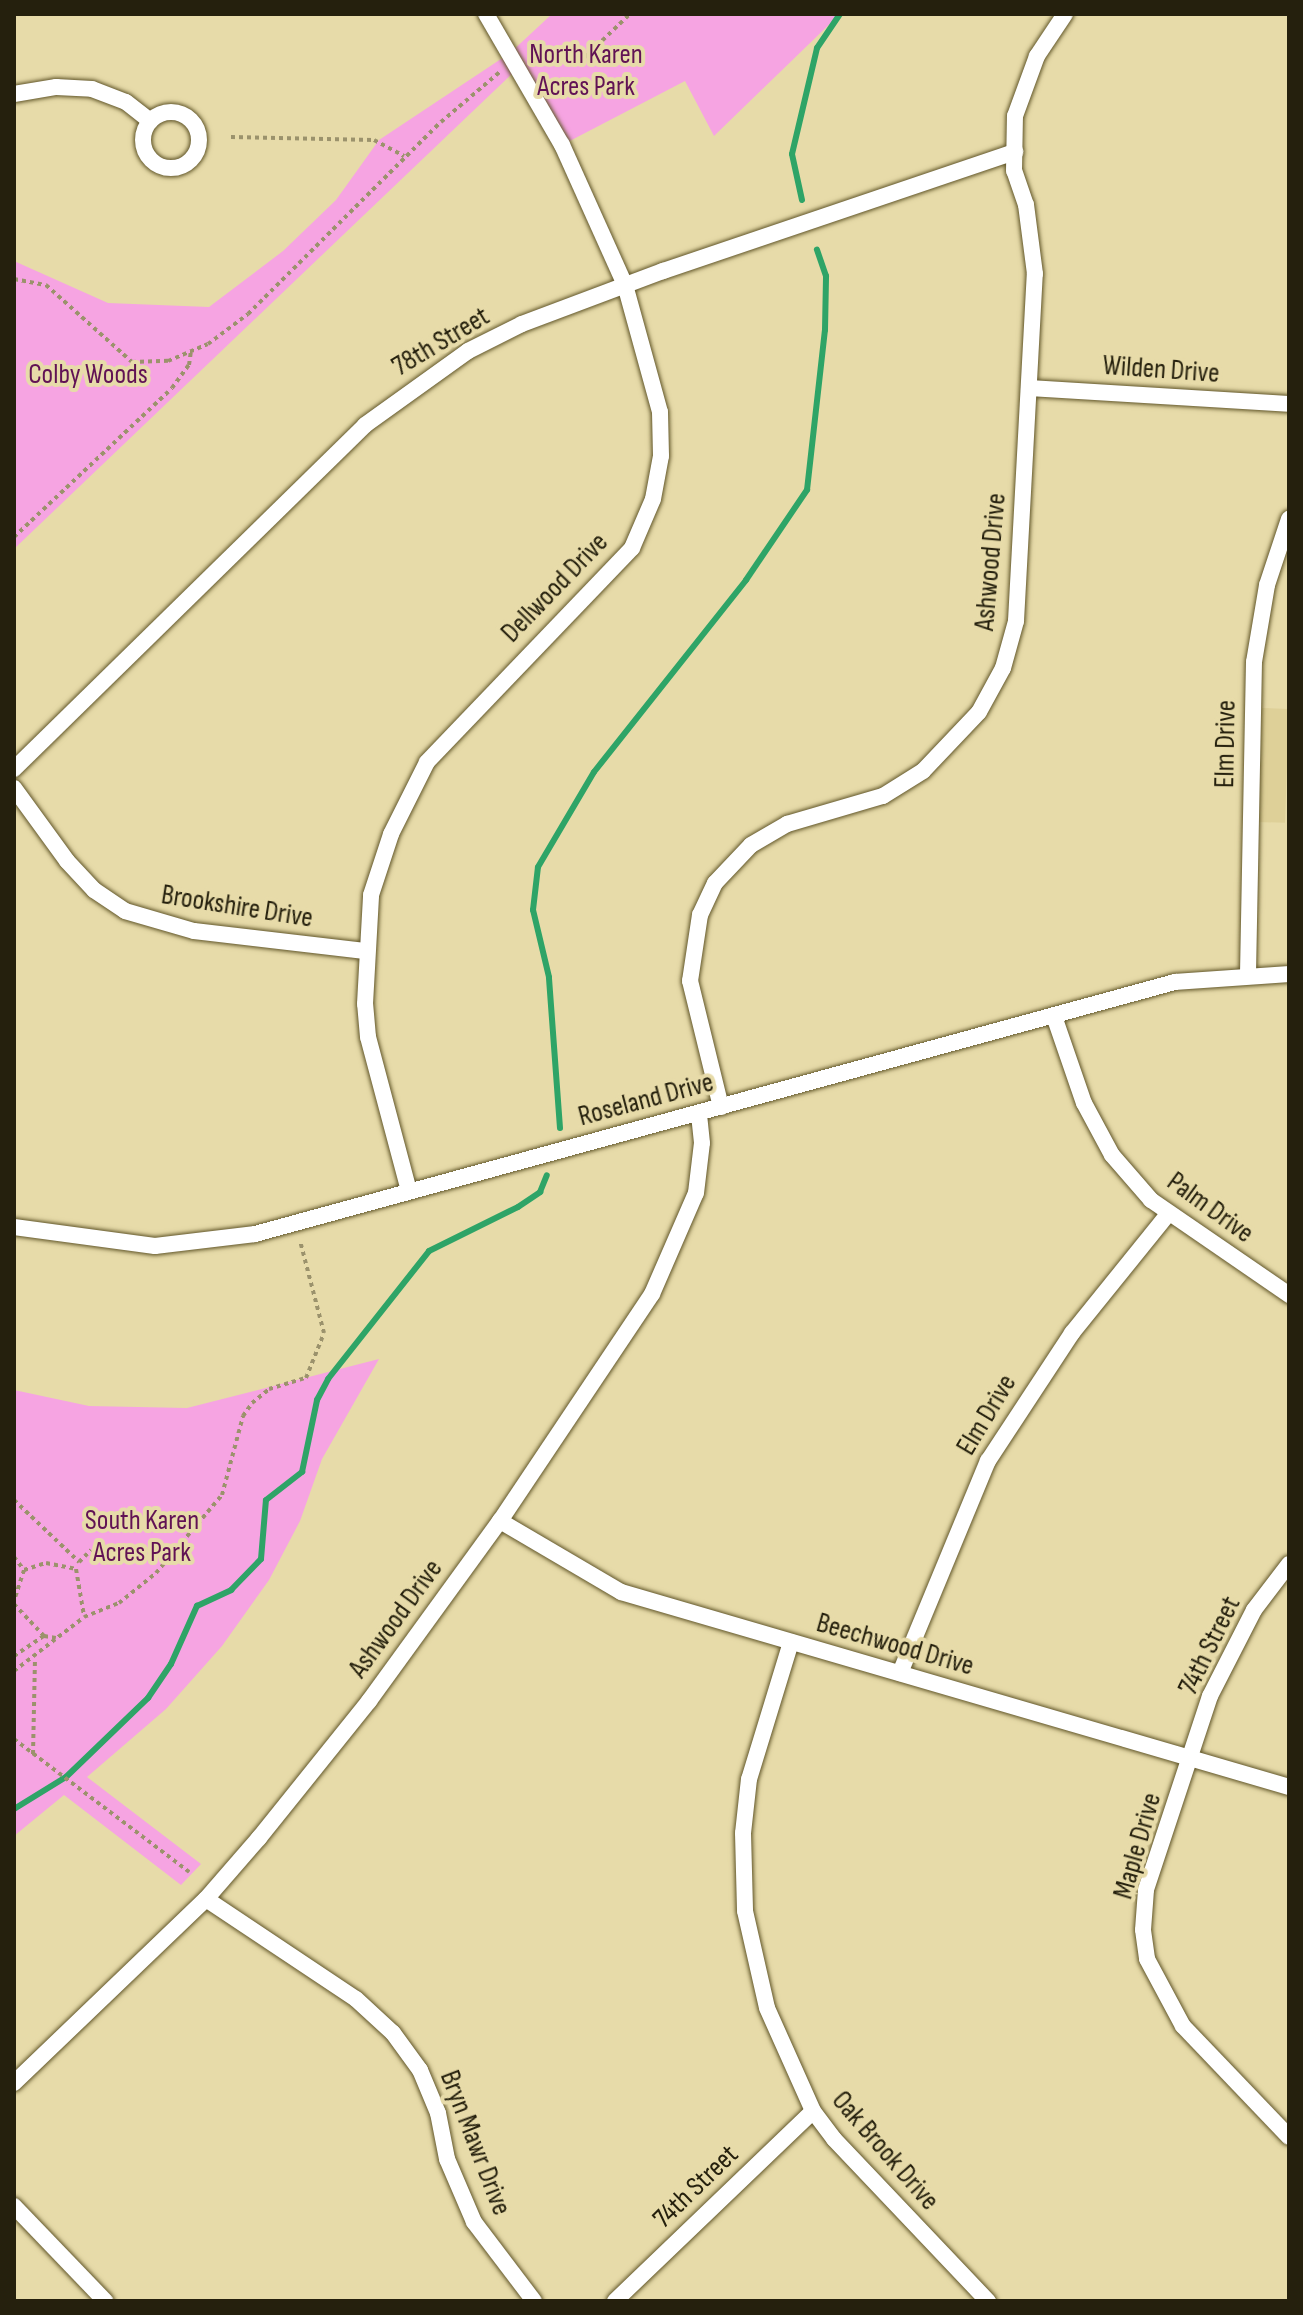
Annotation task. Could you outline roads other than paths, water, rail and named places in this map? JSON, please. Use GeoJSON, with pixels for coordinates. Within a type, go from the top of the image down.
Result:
{"type":"FeatureCollection","features":[{"type":"Feature","properties":{"kind":"street","name":"Dellwood Drive"},"geometry":{"type":"LineString","coordinates":[[409,1191],[368,1037],[365,951],[371,895],[386,849],[427,762],[632,548],[653,499],[661,456],[660,412],[625,285],[586,193],[517,64],[486,14]]}},
{"type":"Feature","properties":{"kind":"street","name":"Ashwood Drive"},"geometry":{"type":"LineString","coordinates":[[721,1107],[690,981],[700,915],[726,867],[751,845],[787,824],[883,796],[948,750],[979,712],[1003,668],[1016,621],[1035,274],[1015,152],[1015,116],[1023,85],[1065,14]]}},
{"type":"Feature","properties":{"kind":"street"},"geometry":{"type":"LineString","coordinates":[[14,94],[56,87],[92,89],[126,102],[150,121]]}},
{"type":"Feature","properties":{"kind":"street","name":"78th Street"},"geometry":{"type":"LineString","coordinates":[[14,769],[390,405],[468,351],[522,324],[625,285],[1015,152]]}},
{"type":"Feature","properties":{"kind":"street","name":"Wilden Drive"},"geometry":{"type":"LineString","coordinates":[[1029,388],[1289,404]]}},
{"type":"Feature","properties":{"kind":"street","name":"Elm Drive"},"geometry":{"type":"LineString","coordinates":[[1248,974],[1254,662],[1267,585],[1289,519]]}},
{"type":"Feature","properties":{"kind":"street","name":"Brookshire Drive"},"geometry":{"type":"LineString","coordinates":[[14,788],[67,861],[94,890],[125,911],[194,931],[365,951]]}},
{"type":"Feature","properties":{"kind":"street","name":"Roseland Drive"},"geometry":{"type":"LineString","coordinates":[[14,1227],[140,1244],[189,1245],[255,1234],[1055,1019],[1175,982],[1248,974],[1289,974]]}},
{"type":"Feature","properties":{"kind":"street","name":"Palm Drive"},"geometry":{"type":"LineString","coordinates":[[1055,1019],[1084,1103],[1112,1155],[1151,1200],[1289,1295]]}},
{"type":"Feature","properties":{"kind":"street","name":"Ashwood Drive"},"geometry":{"type":"LineString","coordinates":[[14,2083],[206,1899],[319,1767],[500,1521],[652,1294],[696,1193],[702,1143],[699,1114]]}},
{"type":"Feature","properties":{"kind":"street","name":"Elm Drive"},"geometry":{"type":"LineString","coordinates":[[900,1673],[988,1461],[1072,1333],[1169,1213]]}},
{"type":"Feature","properties":{"kind":"street","name":"Beechwood Drive"},"geometry":{"type":"LineString","coordinates":[[500,1521],[621,1592],[1289,1787]]}},
{"type":"Feature","properties":{"kind":"street","name":"74th Street"},"geometry":{"type":"LineString","coordinates":[[1192,1759],[1230,1652],[1289,1564]]}},
{"type":"Feature","properties":{"kind":"street","name":"Oak Brook Drive"},"geometry":{"type":"LineString","coordinates":[[791,1642],[749,1779],[743,1833],[745,1911],[767,2008],[813,2111],[861,2171],[988,2301]]}},
{"type":"Feature","properties":{"kind":"street","name":"Maple Drive"},"geometry":{"type":"LineString","coordinates":[[1192,1759],[1146,1890],[1147,1959],[1183,2026],[1289,2137]]}},
{"type":"Feature","properties":{"kind":"street","name":"Bryn Mawr Drive"},"geometry":{"type":"LineString","coordinates":[[206,1899],[356,1999],[393,2033],[426,2085],[447,2159],[474,2222],[534,2301]]}},
{"type":"Feature","properties":{"kind":"street","name":"74th Street"},"geometry":{"type":"LineString","coordinates":[[615,2301],[813,2111]]}},
{"type":"Feature","properties":{"kind":"street"},"geometry":{"type":"LineString","coordinates":[[14,2206],[105,2301]]}},
{"type":"Feature","properties":{"kind":"waterway"},"geometry":{"type":"LineString","coordinates":[[802,200],[792,154],[817,48],[840,14]]}},
{"type":"Feature","properties":{"kind":"waterway"},"geometry":{"type":"LineString","coordinates":[[560,1128],[549,977],[533,910],[538,867],[594,772],[746,580],[807,490],[825,330],[826,276],[817,250]]}},
{"type":"Feature","properties":{"kind":"waterway"},"geometry":{"type":"LineString","coordinates":[[14,1809],[66,1777],[148,1698],[171,1664],[197,1606],[231,1590],[261,1559],[266,1500],[302,1472],[317,1400],[328,1379],[429,1251],[518,1207],[540,1192],[547,1175]]}},
{"type":"Feature","properties":{"kind":"park label","name":"North Karen Acres Park"},"geometry":{"type":"Point","coordinates":[586,71]}},
{"type":"Feature","properties":{"kind":"park label","name":"Colby Woods"},"geometry":{"type":"Point","coordinates":[88,375]}},
{"type":"Feature","properties":{"kind":"park label","name":"South Karen Acres Park"},"geometry":{"type":"Point","coordinates":[142,1537]}}]}
